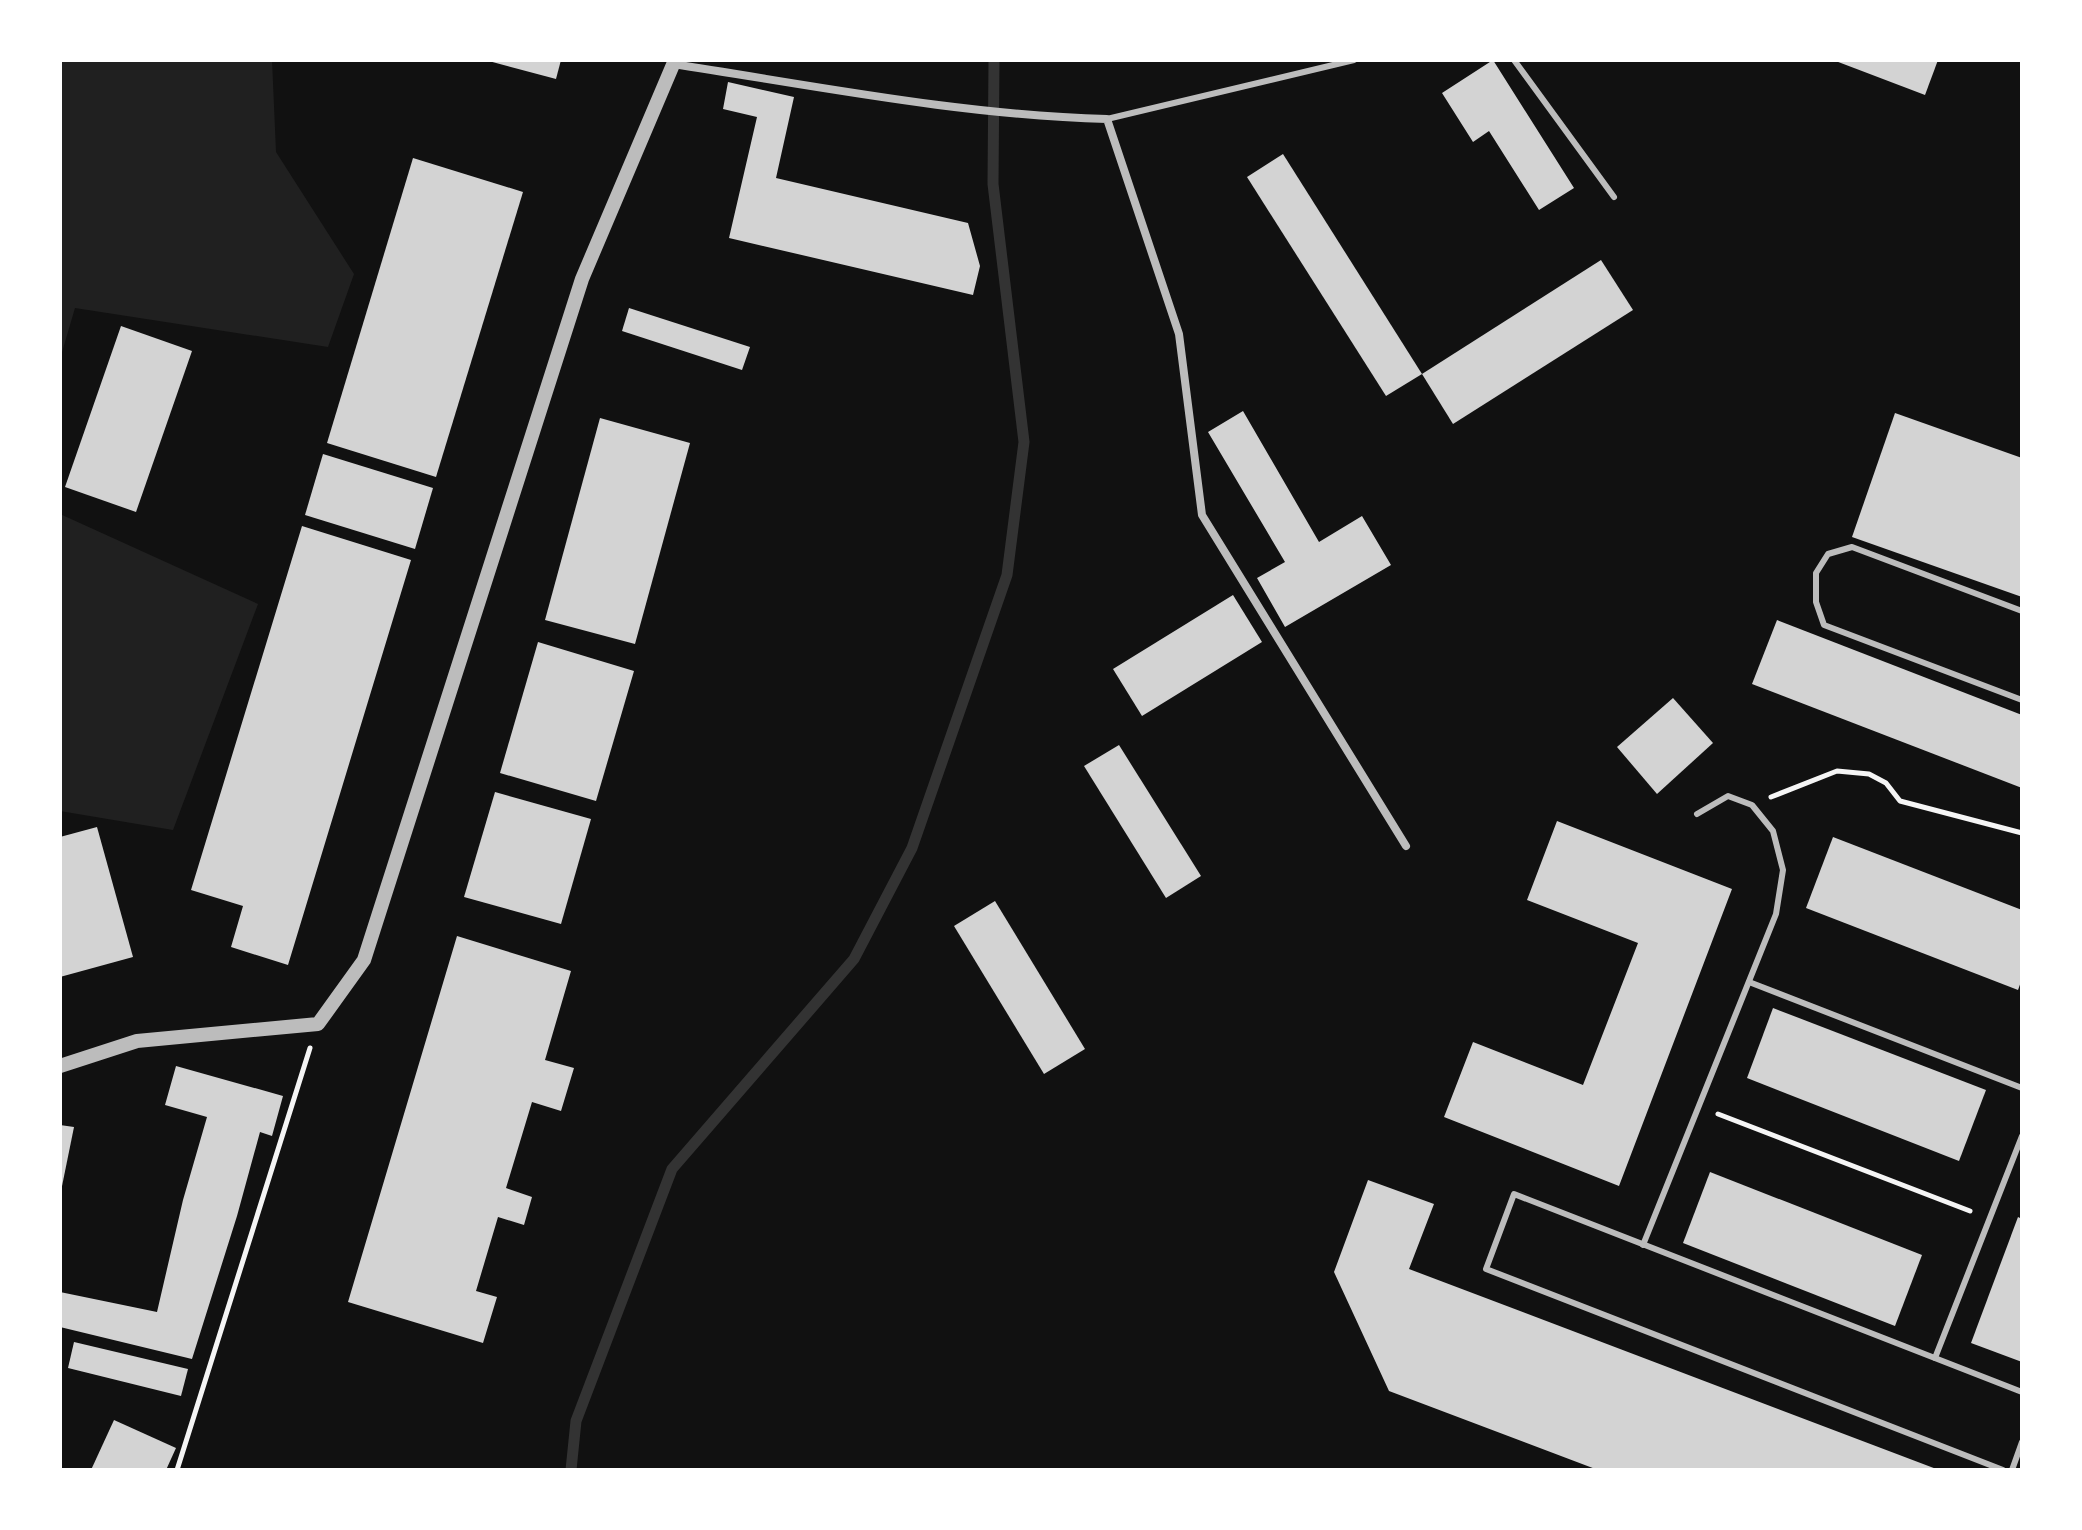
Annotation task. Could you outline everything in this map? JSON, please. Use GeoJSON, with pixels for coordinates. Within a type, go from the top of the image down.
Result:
{"type":"FeatureCollection","features":[{"type":"Feature","properties":{"kind":"street"},"geometry":{"type":"LineString","coordinates":[[60,1066],[137,1041],[318,1024],[364,960],[582,279],[674,62],[933,104],[1064,118],[1107,119],[1179,334],[1202,515],[1406,846]]}},
{"type":"Feature","properties":{"kind":"lane"},"geometry":{"type":"LineString","coordinates":[[1107,119],[1354,60]]}},
{"type":"Feature","properties":{"kind":"lane"},"geometry":{"type":"LineString","coordinates":[[1514,60],[1614,197]]}},
{"type":"Feature","properties":{"kind":"lane"},"geometry":{"type":"LineString","coordinates":[[2022,611],[1852,547],[1828,554],[1816,573],[1816,602],[1824,625],[2022,700]]}},
{"type":"Feature","properties":{"kind":"lane"},"geometry":{"type":"LineString","coordinates":[[1643,1245],[1776,914],[1783,870],[1773,831],[1752,805],[1728,796],[1697,814]]}},
{"type":"Feature","properties":{"kind":"lane"},"geometry":{"type":"LineString","coordinates":[[1749,982],[2022,1088]]}},
{"type":"Feature","properties":{"kind":"lane"},"geometry":{"type":"LineString","coordinates":[[1935,1358],[2022,1136]]}},
{"type":"Feature","properties":{"kind":"lane"},"geometry":{"type":"LineString","coordinates":[[2003,1470],[1486,1269],[1514,1194],[2022,1392]]}},
{"type":"Feature","properties":{"kind":"lane"},"geometry":{"type":"LineString","coordinates":[[2012,1470],[2022,1442]]}},
{"type":"Feature","properties":{"kind":"path"},"geometry":{"type":"LineString","coordinates":[[1752,805],[1837,771],[1869,774],[1886,783],[1900,801],[2022,833]]}},
{"type":"Feature","properties":{"kind":"path"},"geometry":{"type":"LineString","coordinates":[[177,1470],[318,1024]]}},
{"type":"Feature","properties":{"kind":"path"},"geometry":{"type":"LineString","coordinates":[[1698,1107],[1989,1219]]}},
{"type":"Feature","properties":{"kind":"shaded area"},"geometry":{"type":"Polygon","coordinates":[[[60,60],[272,60],[276,152],[354,274],[328,347],[75,308],[60,359],[60,60]]]}},
{"type":"Feature","properties":{"kind":"shaded area"},"geometry":{"type":"Polygon","coordinates":[[[60,514],[258,604],[173,830],[60,811],[60,514]]]}},
{"type":"Feature","properties":{"kind":"building"},"geometry":{"type":"Polygon","coordinates":[[[485,60],[561,60],[556,79],[485,60]]]}},
{"type":"Feature","properties":{"kind":"building"},"geometry":{"type":"Polygon","coordinates":[[[1493,60],[1574,188],[1539,210],[1489,131],[1473,142],[1442,93],[1493,60]]]}},
{"type":"Feature","properties":{"kind":"building"},"geometry":{"type":"Polygon","coordinates":[[[1833,60],[1938,60],[1925,95],[1833,60]]]}},
{"type":"Feature","properties":{"kind":"building"},"geometry":{"type":"Polygon","coordinates":[[[728,82],[794,97],[776,178],[968,223],[980,266],[973,295],[729,238],[757,117],[723,109],[728,82]]]}},
{"type":"Feature","properties":{"kind":"building"},"geometry":{"type":"Polygon","coordinates":[[[1283,154],[1422,374],[1386,396],[1247,177],[1283,154]]]}},
{"type":"Feature","properties":{"kind":"building"},"geometry":{"type":"Polygon","coordinates":[[[413,158],[523,192],[436,477],[327,443],[413,158]]]}},
{"type":"Feature","properties":{"kind":"building"},"geometry":{"type":"Polygon","coordinates":[[[1601,260],[1633,310],[1453,424],[1422,374],[1601,260]]]}},
{"type":"Feature","properties":{"kind":"building"},"geometry":{"type":"Polygon","coordinates":[[[629,308],[750,347],[742,370],[622,331],[629,308]]]}},
{"type":"Feature","properties":{"kind":"building"},"geometry":{"type":"Polygon","coordinates":[[[121,326],[192,351],[136,512],[65,487],[121,326]]]}},
{"type":"Feature","properties":{"kind":"building"},"geometry":{"type":"Polygon","coordinates":[[[1243,411],[1319,542],[1362,516],[1391,565],[1285,627],[1257,578],[1285,562],[1208,432],[1243,411]]]}},
{"type":"Feature","properties":{"kind":"building"},"geometry":{"type":"Polygon","coordinates":[[[1895,413],[2022,458],[2022,597],[1852,537],[1895,413]]]}},
{"type":"Feature","properties":{"kind":"building"},"geometry":{"type":"Polygon","coordinates":[[[600,418],[690,443],[635,644],[545,620],[600,418]]]}},
{"type":"Feature","properties":{"kind":"building"},"geometry":{"type":"Polygon","coordinates":[[[323,454],[433,488],[415,549],[305,515],[323,454]]]}},
{"type":"Feature","properties":{"kind":"building"},"geometry":{"type":"Polygon","coordinates":[[[302,526],[411,560],[288,965],[231,947],[243,906],[191,890],[302,526]]]}},
{"type":"Feature","properties":{"kind":"building"},"geometry":{"type":"Polygon","coordinates":[[[1233,595],[1262,642],[1142,716],[1113,669],[1233,595]]]}},
{"type":"Feature","properties":{"kind":"building"},"geometry":{"type":"Polygon","coordinates":[[[1777,620],[2022,715],[2022,788],[1752,684],[1777,620]]]}},
{"type":"Feature","properties":{"kind":"building"},"geometry":{"type":"Polygon","coordinates":[[[538,642],[634,671],[596,801],[500,773],[538,642]]]}},
{"type":"Feature","properties":{"kind":"building"},"geometry":{"type":"Polygon","coordinates":[[[1673,698],[1713,743],[1657,794],[1617,747],[1673,698]]]}},
{"type":"Feature","properties":{"kind":"building"},"geometry":{"type":"Polygon","coordinates":[[[1119,745],[1201,876],[1166,898],[1084,766],[1119,745]]]}},
{"type":"Feature","properties":{"kind":"building"},"geometry":{"type":"Polygon","coordinates":[[[495,792],[591,819],[561,924],[464,897],[495,792]]]}},
{"type":"Feature","properties":{"kind":"building"},"geometry":{"type":"Polygon","coordinates":[[[1557,821],[1732,889],[1619,1186],[1444,1117],[1473,1042],[1583,1085],[1638,943],[1527,900],[1557,821]]]}},
{"type":"Feature","properties":{"kind":"building"},"geometry":{"type":"Polygon","coordinates":[[[97,827],[133,957],[60,977],[60,837],[97,827]]]}},
{"type":"Feature","properties":{"kind":"building"},"geometry":{"type":"Polygon","coordinates":[[[1833,837],[2022,910],[2022,979],[2018,990],[1806,908],[1833,837]]]}},
{"type":"Feature","properties":{"kind":"building"},"geometry":{"type":"Polygon","coordinates":[[[995,901],[1085,1049],[1044,1074],[954,926],[995,901]]]}},
{"type":"Feature","properties":{"kind":"building"},"geometry":{"type":"Polygon","coordinates":[[[457,936],[571,971],[545,1060],[574,1068],[561,1111],[532,1102],[506,1188],[532,1197],[524,1225],[498,1217],[476,1291],[497,1297],[483,1343],[348,1302],[457,936]]]}},
{"type":"Feature","properties":{"kind":"building"},"geometry":{"type":"Polygon","coordinates":[[[1773,1008],[1986,1090],[1959,1161],[1747,1078],[1773,1008]]]}},
{"type":"Feature","properties":{"kind":"building"},"geometry":{"type":"Polygon","coordinates":[[[176,1066],[283,1096],[272,1136],[260,1132],[192,1359],[60,1327],[60,1292],[157,1312],[183,1200],[207,1117],[165,1105],[176,1066]]]}},
{"type":"Feature","properties":{"kind":"building"},"geometry":{"type":"Polygon","coordinates":[[[60,1125],[74,1127],[61,1191],[60,1191],[60,1125]]]}},
{"type":"Feature","properties":{"kind":"building"},"geometry":{"type":"Polygon","coordinates":[[[1710,1172],[1922,1255],[1895,1326],[1683,1243],[1710,1172]]]}},
{"type":"Feature","properties":{"kind":"building"},"geometry":{"type":"Polygon","coordinates":[[[1368,1180],[1434,1204],[1409,1269],[1939,1470],[1598,1470],[1389,1391],[1334,1272],[1368,1180]]]}},
{"type":"Feature","properties":{"kind":"building"},"geometry":{"type":"Polygon","coordinates":[[[2018,1217],[2022,1219],[2022,1362],[1971,1343],[2018,1217]]]}},
{"type":"Feature","properties":{"kind":"building"},"geometry":{"type":"Polygon","coordinates":[[[74,1342],[188,1369],[181,1396],[68,1368],[74,1342]]]}},
{"type":"Feature","properties":{"kind":"building"},"geometry":{"type":"Polygon","coordinates":[[[114,1420],[176,1448],[166,1470],[91,1470],[114,1420]]]}},
{"type":"Feature","properties":{"kind":"waterway"},"geometry":{"type":"LineString","coordinates":[[571,1470],[576,1421],[672,1169],[854,959],[912,848],[1007,575],[1024,442],[993,184],[994,60]]}}]}
